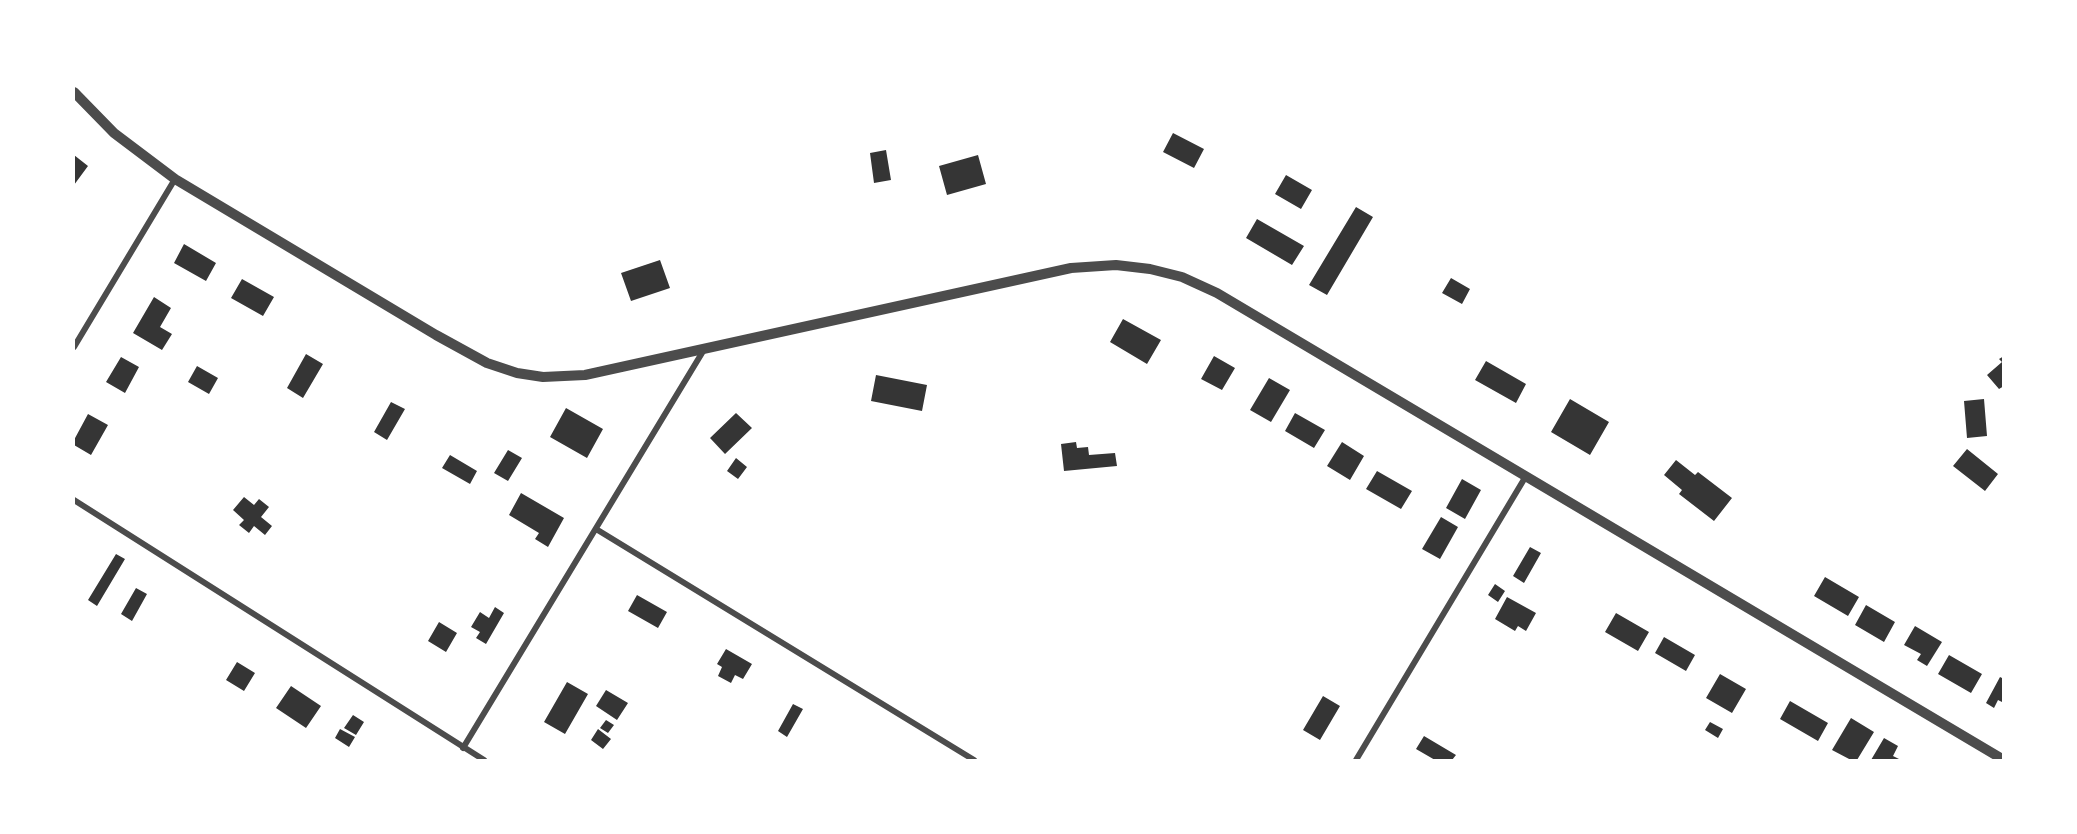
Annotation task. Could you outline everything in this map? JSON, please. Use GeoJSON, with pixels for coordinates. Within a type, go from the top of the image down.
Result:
{"type":"FeatureCollection","features":[{"type":"Feature","properties":{"kind":"street"},"geometry":{"type":"LineString","coordinates":[[74,92],[114,133],[175,179],[487,363],[506,370],[543,377],[571,377],[1071,268],[1103,265],[1150,269],[1182,277],[1208,288],[2004,760]]}},
{"type":"Feature","properties":{"kind":"street"},"geometry":{"type":"LineString","coordinates":[[74,347],[175,179]]}},
{"type":"Feature","properties":{"kind":"street"},"geometry":{"type":"LineString","coordinates":[[463,747],[706,348]]}},
{"type":"Feature","properties":{"kind":"street"},"geometry":{"type":"LineString","coordinates":[[1356,760],[1526,476]]}},
{"type":"Feature","properties":{"kind":"street"},"geometry":{"type":"LineString","coordinates":[[74,500],[484,760]]}},
{"type":"Feature","properties":{"kind":"street"},"geometry":{"type":"LineString","coordinates":[[596,529],[974,760]]}},
{"type":"Feature","properties":{"kind":"building"},"geometry":{"type":"Polygon","coordinates":[[[1173,133],[1204,149],[1194,168],[1163,152],[1173,133]]]}},
{"type":"Feature","properties":{"kind":"building"},"geometry":{"type":"Polygon","coordinates":[[[886,150],[891,180],[874,183],[870,153],[886,150]]]}},
{"type":"Feature","properties":{"kind":"building"},"geometry":{"type":"Polygon","coordinates":[[[74,155],[88,166],[74,185],[74,155]]]}},
{"type":"Feature","properties":{"kind":"building"},"geometry":{"type":"Polygon","coordinates":[[[978,155],[986,184],[947,195],[939,166],[978,155]]]}},
{"type":"Feature","properties":{"kind":"building"},"geometry":{"type":"Polygon","coordinates":[[[1286,175],[1312,190],[1301,209],[1275,194],[1286,175]]]}},
{"type":"Feature","properties":{"kind":"building"},"geometry":{"type":"Polygon","coordinates":[[[1356,207],[1373,217],[1327,295],[1309,285],[1356,207]]]}},
{"type":"Feature","properties":{"kind":"building"},"geometry":{"type":"Polygon","coordinates":[[[1257,219],[1304,246],[1292,265],[1246,238],[1257,219]]]}},
{"type":"Feature","properties":{"kind":"building"},"geometry":{"type":"Polygon","coordinates":[[[184,244],[216,263],[206,281],[174,263],[184,244]]]}},
{"type":"Feature","properties":{"kind":"building"},"geometry":{"type":"Polygon","coordinates":[[[660,260],[670,288],[631,301],[621,273],[660,260]]]}},
{"type":"Feature","properties":{"kind":"building"},"geometry":{"type":"Polygon","coordinates":[[[1451,278],[1470,289],[1462,304],[1442,293],[1451,278]]]}},
{"type":"Feature","properties":{"kind":"building"},"geometry":{"type":"Polygon","coordinates":[[[242,279],[274,297],[263,316],[231,298],[242,279]]]}},
{"type":"Feature","properties":{"kind":"building"},"geometry":{"type":"Polygon","coordinates":[[[154,297],[171,308],[160,327],[172,334],[162,350],[133,333],[154,297]]]}},
{"type":"Feature","properties":{"kind":"building"},"geometry":{"type":"Polygon","coordinates":[[[1123,319],[1161,340],[1147,364],[1110,342],[1123,319]]]}},
{"type":"Feature","properties":{"kind":"building"},"geometry":{"type":"Polygon","coordinates":[[[306,354],[323,364],[303,398],[287,388],[306,354]]]}},
{"type":"Feature","properties":{"kind":"building"},"geometry":{"type":"Polygon","coordinates":[[[1214,356],[1235,368],[1222,390],[1201,379],[1214,356]]]}},
{"type":"Feature","properties":{"kind":"building"},"geometry":{"type":"Polygon","coordinates":[[[2004,356],[2004,386],[1999,389],[1987,375],[2002,362],[1999,359],[2004,356]]]}},
{"type":"Feature","properties":{"kind":"building"},"geometry":{"type":"Polygon","coordinates":[[[121,357],[139,367],[125,393],[106,382],[121,357]]]}},
{"type":"Feature","properties":{"kind":"building"},"geometry":{"type":"Polygon","coordinates":[[[1486,361],[1526,384],[1516,403],[1475,380],[1486,361]]]}},
{"type":"Feature","properties":{"kind":"building"},"geometry":{"type":"Polygon","coordinates":[[[197,366],[218,378],[209,394],[188,382],[197,366]]]}},
{"type":"Feature","properties":{"kind":"building"},"geometry":{"type":"Polygon","coordinates":[[[876,375],[927,385],[922,411],[871,401],[876,375]]]}},
{"type":"Feature","properties":{"kind":"building"},"geometry":{"type":"Polygon","coordinates":[[[1269,378],[1290,390],[1271,422],[1250,410],[1269,378]]]}},
{"type":"Feature","properties":{"kind":"building"},"geometry":{"type":"Polygon","coordinates":[[[1570,399],[1609,422],[1590,455],[1551,432],[1570,399]]]}},
{"type":"Feature","properties":{"kind":"building"},"geometry":{"type":"Polygon","coordinates":[[[1984,399],[1987,436],[1967,438],[1964,401],[1984,399]]]}},
{"type":"Feature","properties":{"kind":"building"},"geometry":{"type":"Polygon","coordinates":[[[391,402],[405,409],[387,440],[374,432],[391,402]]]}},
{"type":"Feature","properties":{"kind":"building"},"geometry":{"type":"Polygon","coordinates":[[[566,408],[603,429],[587,458],[550,437],[566,408]]]}},
{"type":"Feature","properties":{"kind":"building"},"geometry":{"type":"Polygon","coordinates":[[[736,413],[752,428],[725,454],[710,438],[736,413]]]}},
{"type":"Feature","properties":{"kind":"building"},"geometry":{"type":"Polygon","coordinates":[[[1295,413],[1325,430],[1314,448],[1285,431],[1295,413]]]}},
{"type":"Feature","properties":{"kind":"building"},"geometry":{"type":"Polygon","coordinates":[[[88,414],[108,425],[91,455],[74,445],[74,440],[88,414]]]}},
{"type":"Feature","properties":{"kind":"building"},"geometry":{"type":"Polygon","coordinates":[[[1076,442],[1077,448],[1088,447],[1089,455],[1115,453],[1117,466],[1064,471],[1061,444],[1076,442]]]}},
{"type":"Feature","properties":{"kind":"building"},"geometry":{"type":"Polygon","coordinates":[[[1342,442],[1364,456],[1350,480],[1327,466],[1342,442]]]}},
{"type":"Feature","properties":{"kind":"building"},"geometry":{"type":"Polygon","coordinates":[[[1967,449],[1998,474],[1985,491],[1953,466],[1967,449]]]}},
{"type":"Feature","properties":{"kind":"building"},"geometry":{"type":"Polygon","coordinates":[[[508,450],[522,458],[508,481],[494,473],[508,450]]]}},
{"type":"Feature","properties":{"kind":"building"},"geometry":{"type":"Polygon","coordinates":[[[450,455],[477,471],[470,484],[442,468],[450,455]]]}},
{"type":"Feature","properties":{"kind":"building"},"geometry":{"type":"Polygon","coordinates":[[[736,458],[747,467],[738,479],[727,471],[736,458]]]}},
{"type":"Feature","properties":{"kind":"building"},"geometry":{"type":"Polygon","coordinates":[[[1676,460],[1695,475],[1698,472],[1732,498],[1714,521],[1679,494],[1682,490],[1664,475],[1676,460]]]}},
{"type":"Feature","properties":{"kind":"building"},"geometry":{"type":"Polygon","coordinates":[[[1377,471],[1412,491],[1401,509],[1366,489],[1377,471]]]}},
{"type":"Feature","properties":{"kind":"building"},"geometry":{"type":"Polygon","coordinates":[[[1462,479],[1481,490],[1465,519],[1446,508],[1462,479]]]}},
{"type":"Feature","properties":{"kind":"building"},"geometry":{"type":"Polygon","coordinates":[[[521,493],[564,518],[548,547],[535,539],[539,533],[509,515],[521,493]]]}},
{"type":"Feature","properties":{"kind":"building"},"geometry":{"type":"Polygon","coordinates":[[[244,497],[254,505],[259,499],[269,507],[261,517],[272,526],[265,535],[254,526],[249,533],[239,525],[244,520],[233,510],[244,497]]]}},
{"type":"Feature","properties":{"kind":"building"},"geometry":{"type":"Polygon","coordinates":[[[1441,517],[1458,527],[1440,559],[1422,549],[1441,517]]]}},
{"type":"Feature","properties":{"kind":"building"},"geometry":{"type":"Polygon","coordinates":[[[1530,547],[1541,553],[1524,583],[1513,576],[1530,547]]]}},
{"type":"Feature","properties":{"kind":"building"},"geometry":{"type":"Polygon","coordinates":[[[116,554],[125,559],[97,606],[88,600],[116,554]]]}},
{"type":"Feature","properties":{"kind":"building"},"geometry":{"type":"Polygon","coordinates":[[[1825,577],[1859,597],[1848,616],[1814,596],[1825,577]]]}},
{"type":"Feature","properties":{"kind":"building"},"geometry":{"type":"Polygon","coordinates":[[[1495,584],[1505,591],[1498,602],[1488,595],[1495,584]]]}},
{"type":"Feature","properties":{"kind":"building"},"geometry":{"type":"Polygon","coordinates":[[[136,588],[147,594],[132,621],[121,614],[136,588]]]}},
{"type":"Feature","properties":{"kind":"building"},"geometry":{"type":"Polygon","coordinates":[[[637,595],[667,612],[658,628],[628,611],[637,595]]]}},
{"type":"Feature","properties":{"kind":"building"},"geometry":{"type":"Polygon","coordinates":[[[1507,597],[1536,613],[1526,631],[1518,626],[1515,631],[1495,619],[1507,597]]]}},
{"type":"Feature","properties":{"kind":"building"},"geometry":{"type":"Polygon","coordinates":[[[1866,605],[1895,622],[1884,642],[1855,625],[1866,605]]]}},
{"type":"Feature","properties":{"kind":"building"},"geometry":{"type":"Polygon","coordinates":[[[495,607],[504,613],[486,644],[476,638],[480,632],[471,627],[480,612],[489,618],[495,607]]]}},
{"type":"Feature","properties":{"kind":"building"},"geometry":{"type":"Polygon","coordinates":[[[1616,613],[1649,632],[1638,651],[1605,632],[1616,613]]]}},
{"type":"Feature","properties":{"kind":"building"},"geometry":{"type":"Polygon","coordinates":[[[439,622],[457,633],[446,652],[428,641],[439,622]]]}},
{"type":"Feature","properties":{"kind":"building"},"geometry":{"type":"Polygon","coordinates":[[[1915,626],[1942,642],[1927,666],[1917,660],[1921,654],[1904,645],[1915,626]]]}},
{"type":"Feature","properties":{"kind":"building"},"geometry":{"type":"Polygon","coordinates":[[[1664,637],[1695,655],[1686,671],[1655,653],[1664,637]]]}},
{"type":"Feature","properties":{"kind":"building"},"geometry":{"type":"Polygon","coordinates":[[[726,649],[752,664],[743,679],[735,675],[731,683],[718,676],[722,667],[717,664],[726,649]]]}},
{"type":"Feature","properties":{"kind":"building"},"geometry":{"type":"Polygon","coordinates":[[[1949,655],[1982,674],[1971,693],[1938,674],[1949,655]]]}},
{"type":"Feature","properties":{"kind":"building"},"geometry":{"type":"Polygon","coordinates":[[[237,662],[255,673],[244,691],[226,680],[237,662]]]}},
{"type":"Feature","properties":{"kind":"building"},"geometry":{"type":"Polygon","coordinates":[[[1720,674],[1746,689],[1732,713],[1706,698],[1720,674]]]}},
{"type":"Feature","properties":{"kind":"building"},"geometry":{"type":"Polygon","coordinates":[[[2000,677],[2004,679],[2004,703],[1998,700],[1994,708],[1986,703],[2000,677]]]}},
{"type":"Feature","properties":{"kind":"building"},"geometry":{"type":"Polygon","coordinates":[[[567,682],[588,694],[565,734],[544,722],[567,682]]]}},
{"type":"Feature","properties":{"kind":"building"},"geometry":{"type":"Polygon","coordinates":[[[291,686],[321,706],[306,728],[276,708],[291,686]]]}},
{"type":"Feature","properties":{"kind":"building"},"geometry":{"type":"Polygon","coordinates":[[[606,690],[628,703],[617,720],[596,706],[606,690]]]}},
{"type":"Feature","properties":{"kind":"building"},"geometry":{"type":"Polygon","coordinates":[[[1323,696],[1340,706],[1320,740],[1303,730],[1323,696]]]}},
{"type":"Feature","properties":{"kind":"building"},"geometry":{"type":"Polygon","coordinates":[[[1790,701],[1828,723],[1818,741],[1780,719],[1790,701]]]}},
{"type":"Feature","properties":{"kind":"building"},"geometry":{"type":"Polygon","coordinates":[[[793,704],[803,709],[787,737],[778,731],[793,704]]]}},
{"type":"Feature","properties":{"kind":"building"},"geometry":{"type":"Polygon","coordinates":[[[353,715],[364,722],[356,735],[344,728],[353,715]]]}},
{"type":"Feature","properties":{"kind":"building"},"geometry":{"type":"Polygon","coordinates":[[[1851,718],[1874,732],[1857,760],[1851,760],[1832,750],[1851,718]]]}},
{"type":"Feature","properties":{"kind":"building"},"geometry":{"type":"Polygon","coordinates":[[[606,720],[614,725],[608,733],[600,728],[606,720]]]}},
{"type":"Feature","properties":{"kind":"building"},"geometry":{"type":"Polygon","coordinates":[[[1710,722],[1723,729],[1718,738],[1705,730],[1710,722]]]}},
{"type":"Feature","properties":{"kind":"building"},"geometry":{"type":"Polygon","coordinates":[[[340,729],[355,737],[349,747],[335,738],[340,729]]]}},
{"type":"Feature","properties":{"kind":"building"},"geometry":{"type":"Polygon","coordinates":[[[598,729],[611,739],[603,749],[591,740],[598,729]]]}},
{"type":"Feature","properties":{"kind":"building"},"geometry":{"type":"Polygon","coordinates":[[[1424,736],[1456,755],[1452,760],[1435,760],[1416,749],[1424,736]]]}},
{"type":"Feature","properties":{"kind":"building"},"geometry":{"type":"Polygon","coordinates":[[[1884,738],[1898,746],[1893,756],[1901,760],[1871,760],[1884,738]]]}}]}
